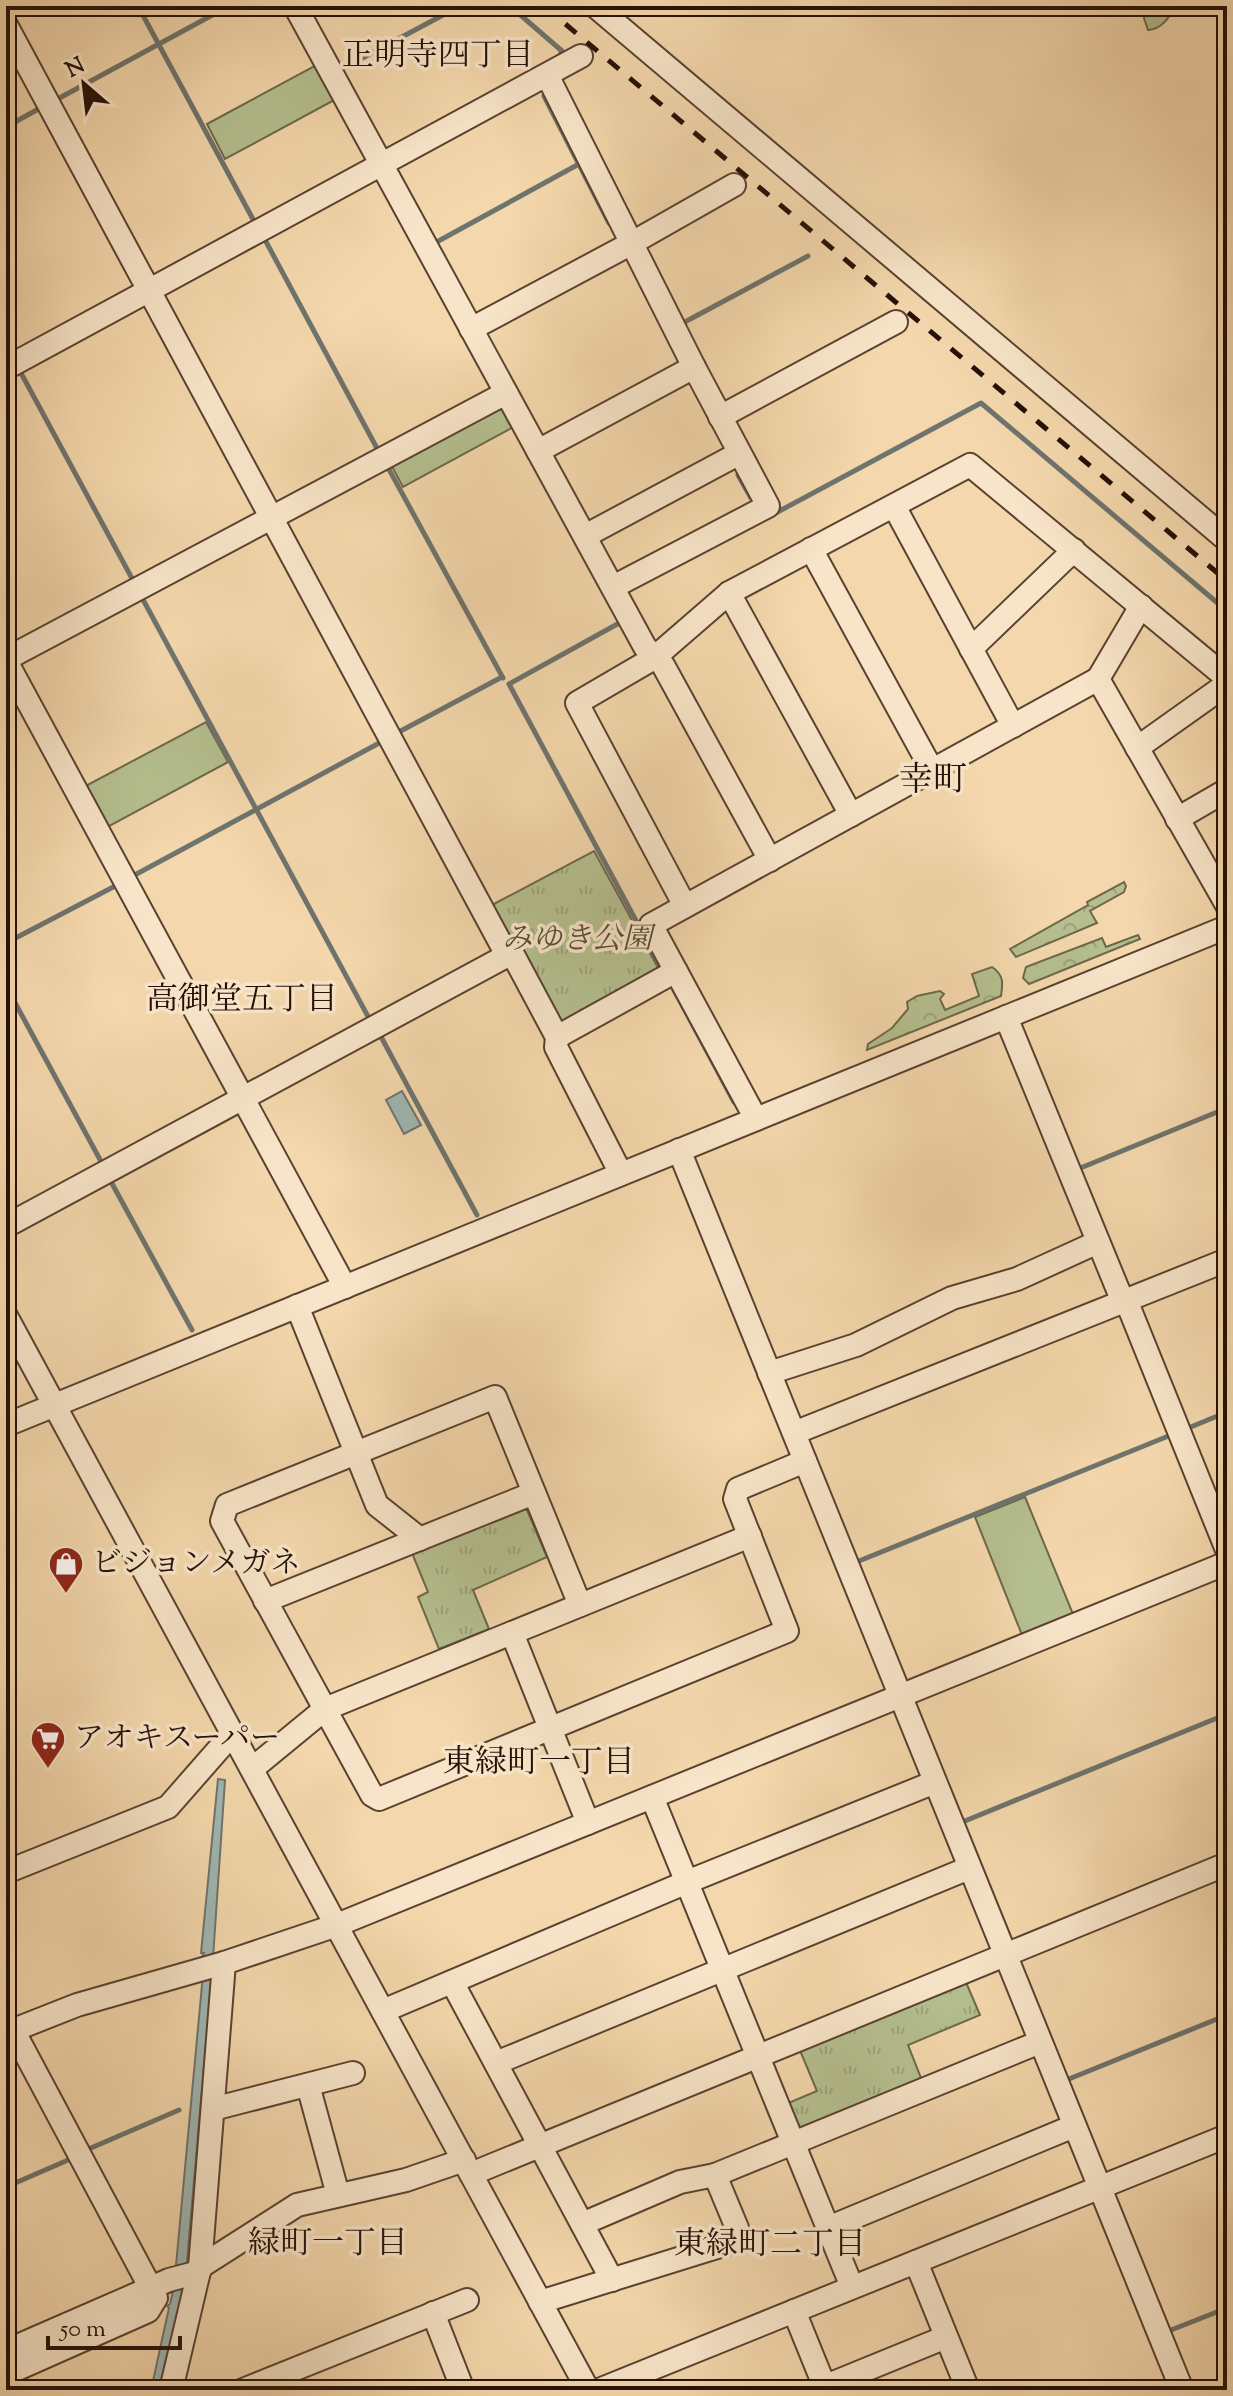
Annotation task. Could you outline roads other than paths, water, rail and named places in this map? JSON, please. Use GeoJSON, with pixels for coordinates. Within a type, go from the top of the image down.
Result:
{"type":"FeatureCollection","features":[{"type":"Feature","properties":{"kind":"street"},"geometry":{"type":"LineString","coordinates":[[295,6],[613,587],[654,658],[663,665],[770,860]]}},
{"type":"Feature","properties":{"kind":"street"},"geometry":{"type":"LineString","coordinates":[[595,6],[1227,540]]}},
{"type":"Feature","properties":{"kind":"street"},"geometry":{"type":"LineString","coordinates":[[6,25],[507,955]]}},
{"type":"Feature","properties":{"kind":"street"},"geometry":{"type":"LineString","coordinates":[[6,368],[581,56]]}},
{"type":"Feature","properties":{"kind":"street"},"geometry":{"type":"LineString","coordinates":[[547,75],[738,454],[768,506],[613,587]]}},
{"type":"Feature","properties":{"kind":"street"},"geometry":{"type":"LineString","coordinates":[[471,329],[734,185]]}},
{"type":"Feature","properties":{"kind":"street"},"geometry":{"type":"LineString","coordinates":[[720,417],[896,322]]}},
{"type":"Feature","properties":{"kind":"street"},"geometry":{"type":"LineString","coordinates":[[538,451],[694,367]]}},
{"type":"Feature","properties":{"kind":"street"},"geometry":{"type":"LineString","coordinates":[[345,1287],[6,660],[506,393]]}},
{"type":"Feature","properties":{"kind":"street"},"geometry":{"type":"LineString","coordinates":[[585,536],[738,454]]}},
{"type":"Feature","properties":{"kind":"street"},"geometry":{"type":"LineString","coordinates":[[685,906],[577,703],[654,658],[729,593],[970,465],[1227,681],[1137,748]]}},
{"type":"Feature","properties":{"kind":"street"},"geometry":{"type":"LineString","coordinates":[[894,506],[1013,726]]}},
{"type":"Feature","properties":{"kind":"street"},"geometry":{"type":"LineString","coordinates":[[811,549],[932,770]]}},
{"type":"Feature","properties":{"kind":"street"},"geometry":{"type":"LineString","coordinates":[[971,649],[1074,550]]}},
{"type":"Feature","properties":{"kind":"street"},"geometry":{"type":"LineString","coordinates":[[729,593],[851,815]]}},
{"type":"Feature","properties":{"kind":"street"},"geometry":{"type":"LineString","coordinates":[[756,1119],[651,925],[1098,679],[1141,606]]}},
{"type":"Feature","properties":{"kind":"street"},"geometry":{"type":"LineString","coordinates":[[1098,679],[1227,905]]}},
{"type":"Feature","properties":{"kind":"street"},"geometry":{"type":"LineString","coordinates":[[1177,819],[1227,790]]}},
{"type":"Feature","properties":{"kind":"street"},"geometry":{"type":"LineString","coordinates":[[6,1425],[1227,927]]}},
{"type":"Feature","properties":{"kind":"street"},"geometry":{"type":"LineString","coordinates":[[6,1226],[512,953],[557,1037],[556,1047],[621,1174]]}},
{"type":"Feature","properties":{"kind":"street"},"geometry":{"type":"LineString","coordinates":[[557,1037],[676,971]]}},
{"type":"Feature","properties":{"kind":"street"},"geometry":{"type":"LineString","coordinates":[[1006,1017],[1227,1550]]}},
{"type":"Feature","properties":{"kind":"street"},"geometry":{"type":"LineString","coordinates":[[679,1150],[1182,2390]]}},
{"type":"Feature","properties":{"kind":"street"},"geometry":{"type":"LineString","coordinates":[[769,1373],[856,1345],[952,1298],[1017,1279],[1098,1242]]}},
{"type":"Feature","properties":{"kind":"street"},"geometry":{"type":"LineString","coordinates":[[794,1433],[1227,1260]]}},
{"type":"Feature","properties":{"kind":"street"},"geometry":{"type":"LineString","coordinates":[[297,1306],[377,1505],[420,1539]]}},
{"type":"Feature","properties":{"kind":"street"},"geometry":{"type":"LineString","coordinates":[[6,1316],[588,2390]]}},
{"type":"Feature","properties":{"kind":"street"},"geometry":{"type":"LineString","coordinates":[[580,1605],[495,1397],[227,1505],[222,1521],[372,1795],[379,1799],[787,1631],[735,1499],[738,1489],[805,1461]]}},
{"type":"Feature","properties":{"kind":"street"},"geometry":{"type":"LineString","coordinates":[[265,1601],[534,1493]]}},
{"type":"Feature","properties":{"kind":"street"},"geometry":{"type":"LineString","coordinates":[[252,1769],[325,1709],[750,1536]]}},
{"type":"Feature","properties":{"kind":"street"},"geometry":{"type":"LineString","coordinates":[[181,2276],[10,2032],[77,2005],[213,1966],[337,1925],[1227,1563]]}},
{"type":"Feature","properties":{"kind":"street"},"geometry":{"type":"LineString","coordinates":[[512,1633],[588,1823]]}},
{"type":"Feature","properties":{"kind":"street"},"geometry":{"type":"LineString","coordinates":[[6,1872],[168,1807],[232,1734]]}},
{"type":"Feature","properties":{"kind":"street"},"geometry":{"type":"LineString","coordinates":[[383,2011],[687,1882],[935,1782]]}},
{"type":"Feature","properties":{"kind":"street"},"geometry":{"type":"LineString","coordinates":[[652,1797],[852,2287]]}},
{"type":"Feature","properties":{"kind":"street"},"geometry":{"type":"LineString","coordinates":[[6,2351],[181,2276],[297,2205],[468,2167],[540,2146],[1227,1864]]}},
{"type":"Feature","properties":{"kind":"street"},"geometry":{"type":"LineString","coordinates":[[496,2063],[969,1868]]}},
{"type":"Feature","properties":{"kind":"street"},"geometry":{"type":"LineString","coordinates":[[171,2390],[181,2276],[213,2109],[213,1966]]}},
{"type":"Feature","properties":{"kind":"street"},"geometry":{"type":"LineString","coordinates":[[452,1982],[612,2280]]}},
{"type":"Feature","properties":{"kind":"street"},"geometry":{"type":"LineString","coordinates":[[582,2224],[680,2182],[715,2175],[1040,2042]]}},
{"type":"Feature","properties":{"kind":"street"},"geometry":{"type":"LineString","coordinates":[[213,2109],[353,2073]]}},
{"type":"Feature","properties":{"kind":"street"},"geometry":{"type":"LineString","coordinates":[[308,2085],[338,2195]]}},
{"type":"Feature","properties":{"kind":"street"},"geometry":{"type":"LineString","coordinates":[[828,2228],[1074,2126]]}},
{"type":"Feature","properties":{"kind":"street"},"geometry":{"type":"LineString","coordinates":[[599,2390],[1227,2136]]}},
{"type":"Feature","properties":{"kind":"street"},"geometry":{"type":"LineString","coordinates":[[540,2302],[733,2242],[737,2228],[715,2175]]}},
{"type":"Feature","properties":{"kind":"street"},"geometry":{"type":"LineString","coordinates":[[916,2262],[968,2390]]}},
{"type":"Feature","properties":{"kind":"street"},"geometry":{"type":"LineString","coordinates":[[6,2374],[148,2311],[156,2298],[181,2276]]}},
{"type":"Feature","properties":{"kind":"street"},"geometry":{"type":"LineString","coordinates":[[243,2390],[467,2300]]}},
{"type":"Feature","properties":{"kind":"street"},"geometry":{"type":"LineString","coordinates":[[794,2311],[822,2389],[946,2337]]}},
{"type":"Feature","properties":{"kind":"street"},"geometry":{"type":"LineString","coordinates":[[433,2313],[463,2390]]}},
{"type":"Feature","properties":{"kind":"water"},"geometry":{"type":"Polygon","coordinates":[[[402,1091],[421,1125],[404,1134],[386,1100],[402,1091]]]}},
{"type":"Feature","properties":{"kind":"water"},"geometry":{"type":"Polygon","coordinates":[[[218,1779],[225,1780],[185,2284],[160,2390],[151,2390],[167,2306],[174,2287],[218,1779]]]}},
{"type":"Feature","properties":{"kind":"waterway"},"geometry":{"type":"LineString","coordinates":[[138,6],[255,223]]}},
{"type":"Feature","properties":{"kind":"waterway"},"geometry":{"type":"LineString","coordinates":[[54,101],[229,6]]}},
{"type":"Feature","properties":{"kind":"waterway"},"geometry":{"type":"LineString","coordinates":[[338,71],[460,6]]}},
{"type":"Feature","properties":{"kind":"waterway"},"geometry":{"type":"LineString","coordinates":[[510,6],[562,51],[559,57]]}},
{"type":"Feature","properties":{"kind":"waterway"},"geometry":{"type":"LineString","coordinates":[[544,96],[609,223]]}},
{"type":"Feature","properties":{"kind":"waterway"},"geometry":{"type":"LineString","coordinates":[[6,127],[42,107]]}},
{"type":"Feature","properties":{"kind":"waterway"},"geometry":{"type":"LineString","coordinates":[[433,244],[579,164]]}},
{"type":"Feature","properties":{"kind":"waterway"},"geometry":{"type":"LineString","coordinates":[[264,238],[379,452]]}},
{"type":"Feature","properties":{"kind":"waterway"},"geometry":{"type":"LineString","coordinates":[[681,324],[808,256]]}},
{"type":"Feature","properties":{"kind":"waterway"},"geometry":{"type":"LineString","coordinates":[[21,373],[135,584]]}},
{"type":"Feature","properties":{"kind":"waterway"},"geometry":{"type":"LineString","coordinates":[[772,515],[981,403],[1227,611]]}},
{"type":"Feature","properties":{"kind":"waterway"},"geometry":{"type":"LineString","coordinates":[[385,462],[503,678]]}},
{"type":"Feature","properties":{"kind":"waterway"},"geometry":{"type":"LineString","coordinates":[[738,475],[751,498]]}},
{"type":"Feature","properties":{"kind":"waterway"},"geometry":{"type":"LineString","coordinates":[[140,594],[371,1022]]}},
{"type":"Feature","properties":{"kind":"waterway"},"geometry":{"type":"LineString","coordinates":[[621,622],[509,684],[662,969]]}},
{"type":"Feature","properties":{"kind":"waterway"},"geometry":{"type":"LineString","coordinates":[[395,734],[502,677]]}},
{"type":"Feature","properties":{"kind":"waterway"},"geometry":{"type":"LineString","coordinates":[[131,877],[383,741]]}},
{"type":"Feature","properties":{"kind":"waterway"},"geometry":{"type":"LineString","coordinates":[[6,943],[119,884]]}},
{"type":"Feature","properties":{"kind":"waterway"},"geometry":{"type":"LineString","coordinates":[[6,986],[104,1167]]}},
{"type":"Feature","properties":{"kind":"waterway"},"geometry":{"type":"LineString","coordinates":[[673,988],[734,1102]]}},
{"type":"Feature","properties":{"kind":"waterway"},"geometry":{"type":"LineString","coordinates":[[379,1033],[477,1215]]}},
{"type":"Feature","properties":{"kind":"waterway"},"geometry":{"type":"LineString","coordinates":[[1078,1169],[1227,1108]]}},
{"type":"Feature","properties":{"kind":"waterway"},"geometry":{"type":"LineString","coordinates":[[109,1178],[192,1330]]}},
{"type":"Feature","properties":{"kind":"waterway"},"geometry":{"type":"LineString","coordinates":[[1186,1429],[1227,1412]]}},
{"type":"Feature","properties":{"kind":"waterway"},"geometry":{"type":"LineString","coordinates":[[854,1563],[1171,1435]]}},
{"type":"Feature","properties":{"kind":"waterway"},"geometry":{"type":"LineString","coordinates":[[960,1823],[1227,1714]]}},
{"type":"Feature","properties":{"kind":"waterway"},"geometry":{"type":"LineString","coordinates":[[1064,2081],[1227,2015]]}},
{"type":"Feature","properties":{"kind":"waterway"},"geometry":{"type":"LineString","coordinates":[[84,2151],[179,2110]]}},
{"type":"Feature","properties":{"kind":"waterway"},"geometry":{"type":"LineString","coordinates":[[6,2187],[75,2157]]}},
{"type":"Feature","properties":{"kind":"waterway"},"geometry":{"type":"LineString","coordinates":[[1166,2332],[1227,2308]]}},
{"type":"Feature","properties":{"kind":"railway"},"geometry":{"type":"LineString","coordinates":[[544,6],[1227,581]]}},
{"type":"Feature","properties":{"kind":"place","name":"ビジョンメガネ"},"geometry":{"type":"Point","coordinates":[66,1595]}},
{"type":"Feature","properties":{"kind":"place","name":"アオキスーパー"},"geometry":{"type":"Point","coordinates":[48,1770]}},
{"type":"Feature","properties":{"kind":"district","name":"正明寺四丁目"},"geometry":{"type":"Point","coordinates":[438,57]}},
{"type":"Feature","properties":{"kind":"district","name":"幸町"},"geometry":{"type":"Point","coordinates":[933,781]}},
{"type":"Feature","properties":{"kind":"district","name":"高御堂五丁目"},"geometry":{"type":"Point","coordinates":[242,1001]}},
{"type":"Feature","properties":{"kind":"district","name":"東緑町一丁目"},"geometry":{"type":"Point","coordinates":[539,1764]}},
{"type":"Feature","properties":{"kind":"district","name":"緑町一丁目"},"geometry":{"type":"Point","coordinates":[328,2245]}},
{"type":"Feature","properties":{"kind":"district","name":"東緑町二丁目"},"geometry":{"type":"Point","coordinates":[770,2246]}},
{"type":"Feature","properties":{"kind":"park label","name":"みゆき公園"},"geometry":{"type":"Point","coordinates":[577,940]}}]}
